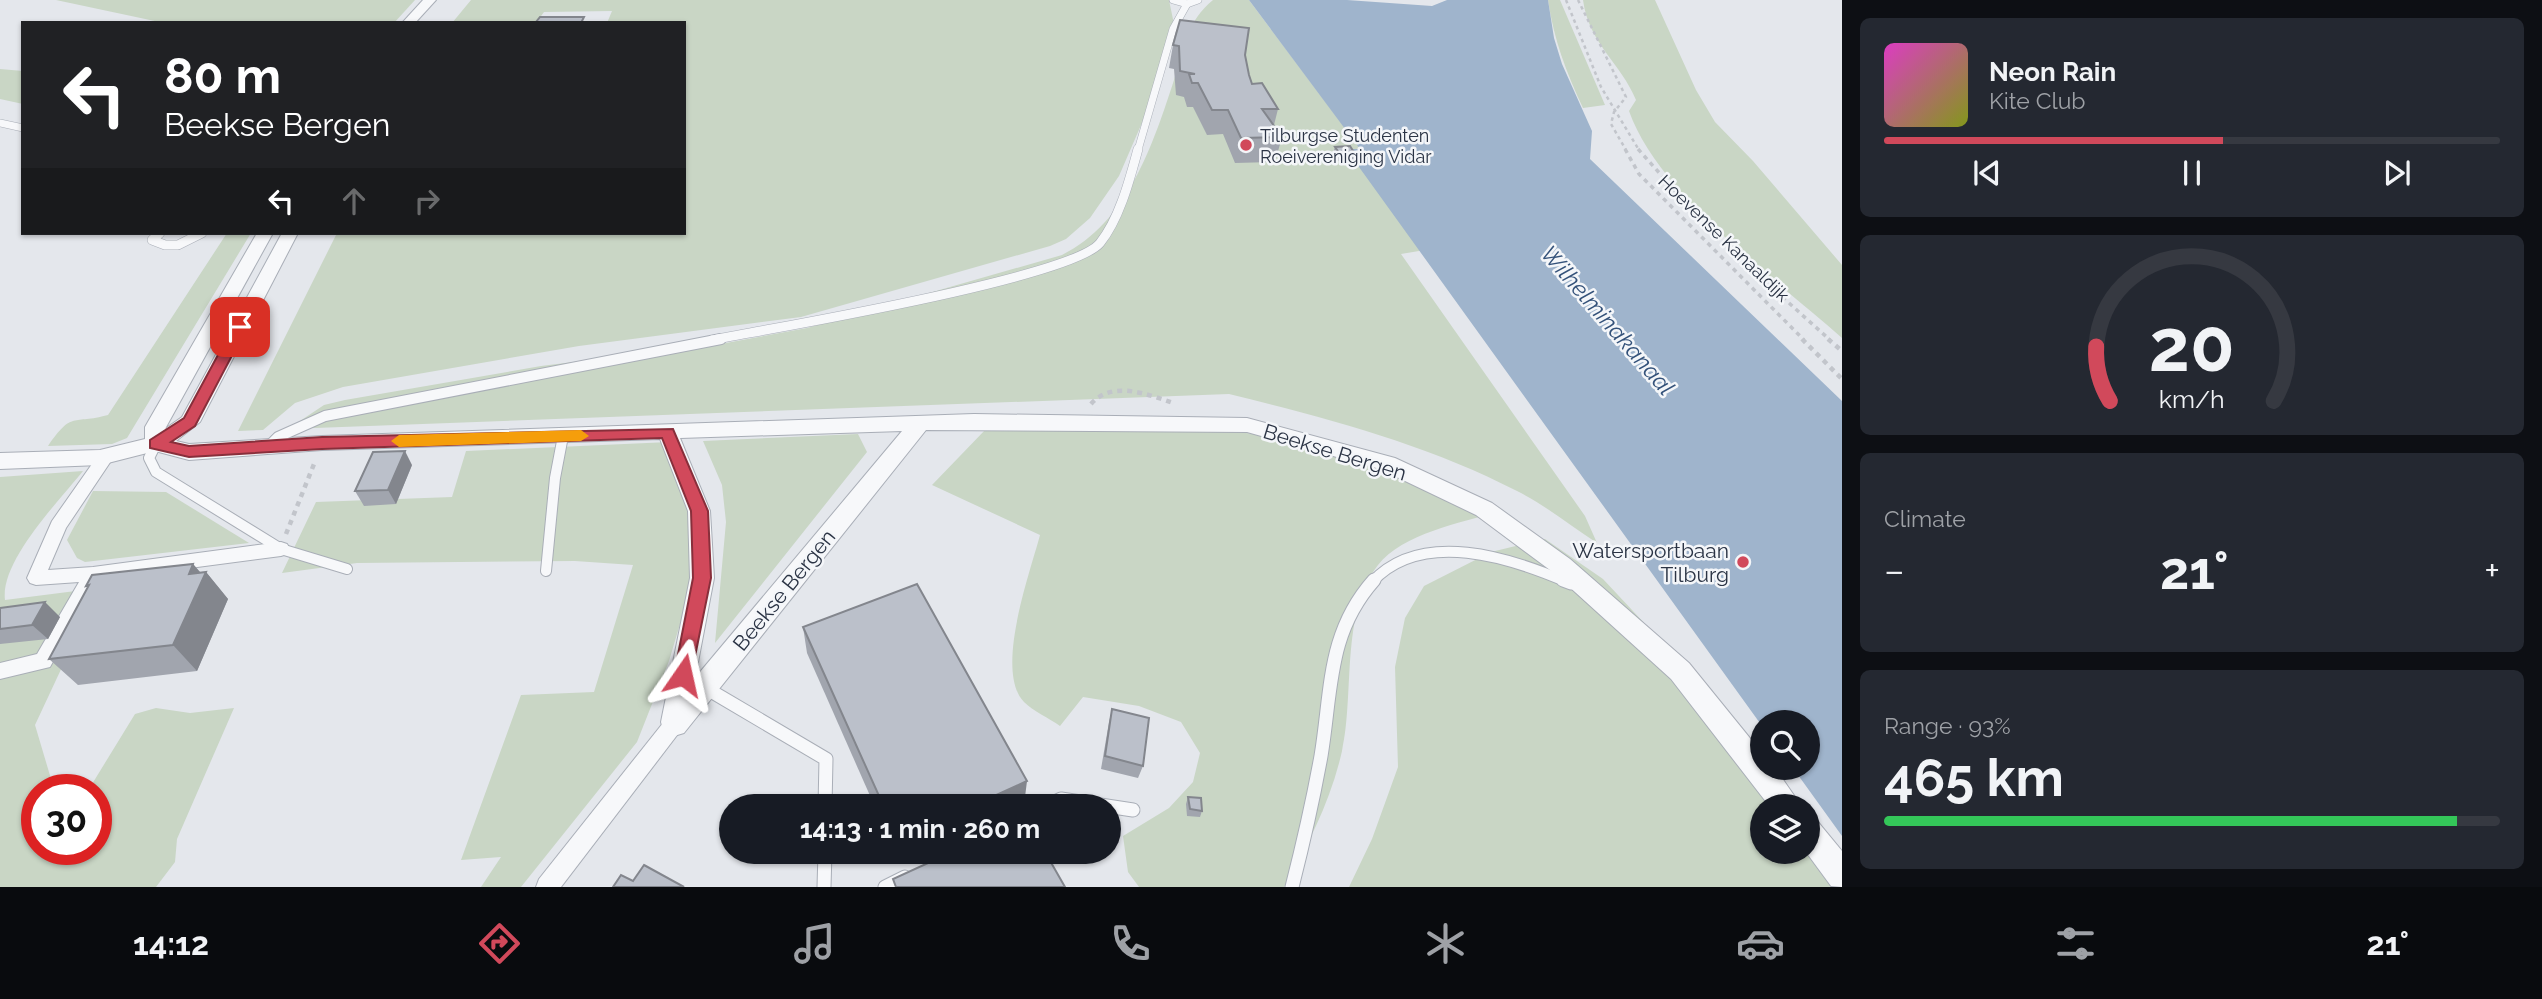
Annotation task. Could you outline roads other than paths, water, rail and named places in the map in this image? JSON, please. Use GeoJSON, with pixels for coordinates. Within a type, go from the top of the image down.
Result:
{"type":"FeatureCollection","features":[{"type":"Feature","properties":{"kind":"street"},"geometry":{"type":"LineString","coordinates":[[410,21],[430,0]]}},
{"type":"Feature","properties":{"kind":"street"},"geometry":{"type":"LineString","coordinates":[[156,444],[155,427],[264,235]]}},
{"type":"Feature","properties":{"kind":"street"},"geometry":{"type":"LineString","coordinates":[[0,461],[105,457],[156,444],[190,422],[289,235]]}},
{"type":"Feature","properties":{"kind":"street","name":"Beekse Bergen"},"geometry":{"type":"LineString","coordinates":[[156,444],[189,452],[322,443],[920,423],[1111,421],[1247,425],[1387,463],[1484,509],[1562,566],[1680,671],[1778,794]]}},
{"type":"Feature","properties":{"kind":"street","name":"Beekse Bergen"},"geometry":{"type":"LineString","coordinates":[[547,887],[674,724],[920,423]]}},
{"type":"Feature","properties":{"kind":"street","name":"Beekse Bergen"},"geometry":{"type":"LineString","coordinates":[[667,433],[699,511],[702,578],[674,724]]}},
{"type":"Feature","properties":{"kind":"street"},"geometry":{"type":"LineString","coordinates":[[105,457],[58,526],[36,578],[93,574],[281,549]]}},
{"type":"Feature","properties":{"kind":"street"},"geometry":{"type":"LineString","coordinates":[[0,671],[43,661],[93,574]]}},
{"type":"Feature","properties":{"kind":"street"},"geometry":{"type":"LineString","coordinates":[[1820,847],[1842,875]]}},
{"type":"Feature","properties":{"kind":"lane"},"geometry":{"type":"LineString","coordinates":[[1173,0],[1187,4],[1198,0]]}},
{"type":"Feature","properties":{"kind":"lane"},"geometry":{"type":"LineString","coordinates":[[269,446],[278,437],[325,416],[898,304],[1057,265],[1085,254],[1099,244],[1111,225],[1131,172],[1173,29],[1187,4]]}},
{"type":"Feature","properties":{"kind":"lane"},"geometry":{"type":"LineString","coordinates":[[0,123],[21,128]]}},
{"type":"Feature","properties":{"kind":"lane"},"geometry":{"type":"LineString","coordinates":[[158,235],[152,240],[173,246],[191,242],[200,235]]}},
{"type":"Feature","properties":{"kind":"lane"},"geometry":{"type":"LineString","coordinates":[[546,571],[555,478],[564,436]]}},
{"type":"Feature","properties":{"kind":"lane"},"geometry":{"type":"LineString","coordinates":[[156,444],[149,458],[156,472],[281,549],[347,569]]}},
{"type":"Feature","properties":{"kind":"lane"},"geometry":{"type":"LineString","coordinates":[[1292,887],[1312,809],[1339,640],[1354,602],[1380,573],[1413,556],[1470,551],[1527,564],[1590,591]]}},
{"type":"Feature","properties":{"kind":"lane"},"geometry":{"type":"LineString","coordinates":[[704,687],[826,759],[825,794]]}},
{"type":"Feature","properties":{"kind":"lane"},"geometry":{"type":"LineString","coordinates":[[1121,808],[1133,810]]}},
{"type":"Feature","properties":{"kind":"lane"},"geometry":{"type":"LineString","coordinates":[[824,887],[825,864]]}},
{"type":"Feature","properties":{"kind":"lane"},"geometry":{"type":"LineString","coordinates":[[885,887],[920,870]]}},
{"type":"Feature","properties":{"kind":"water","name":"Watersportbaan Tilburg"},"geometry":{"type":"Polygon","coordinates":[[[1249,0],[1347,0],[1432,6],[1447,0],[1548,0],[1554,38],[1562,64],[1592,131],[1590,159],[1842,401],[1842,836],[1820,805],[1820,794],[1812,794],[1802,780],[1820,780],[1820,710],[1750,710],[1346,149],[1360,149],[1249,0]]]}},
{"type":"Feature","properties":{"kind":"place","name":"Tilburgse Studenten Roeivereniging Vidar"},"geometry":{"type":"Point","coordinates":[1246,145]}},
{"type":"Feature","properties":{"kind":"place","name":"Watersportbaan Tilburg"},"geometry":{"type":"Point","coordinates":[1743,562]}},
{"type":"Feature","properties":{"kind":"water label","name":"Wilhelminakanaal"},"geometry":{"type":"Point","coordinates":[1608,320]}}]}
